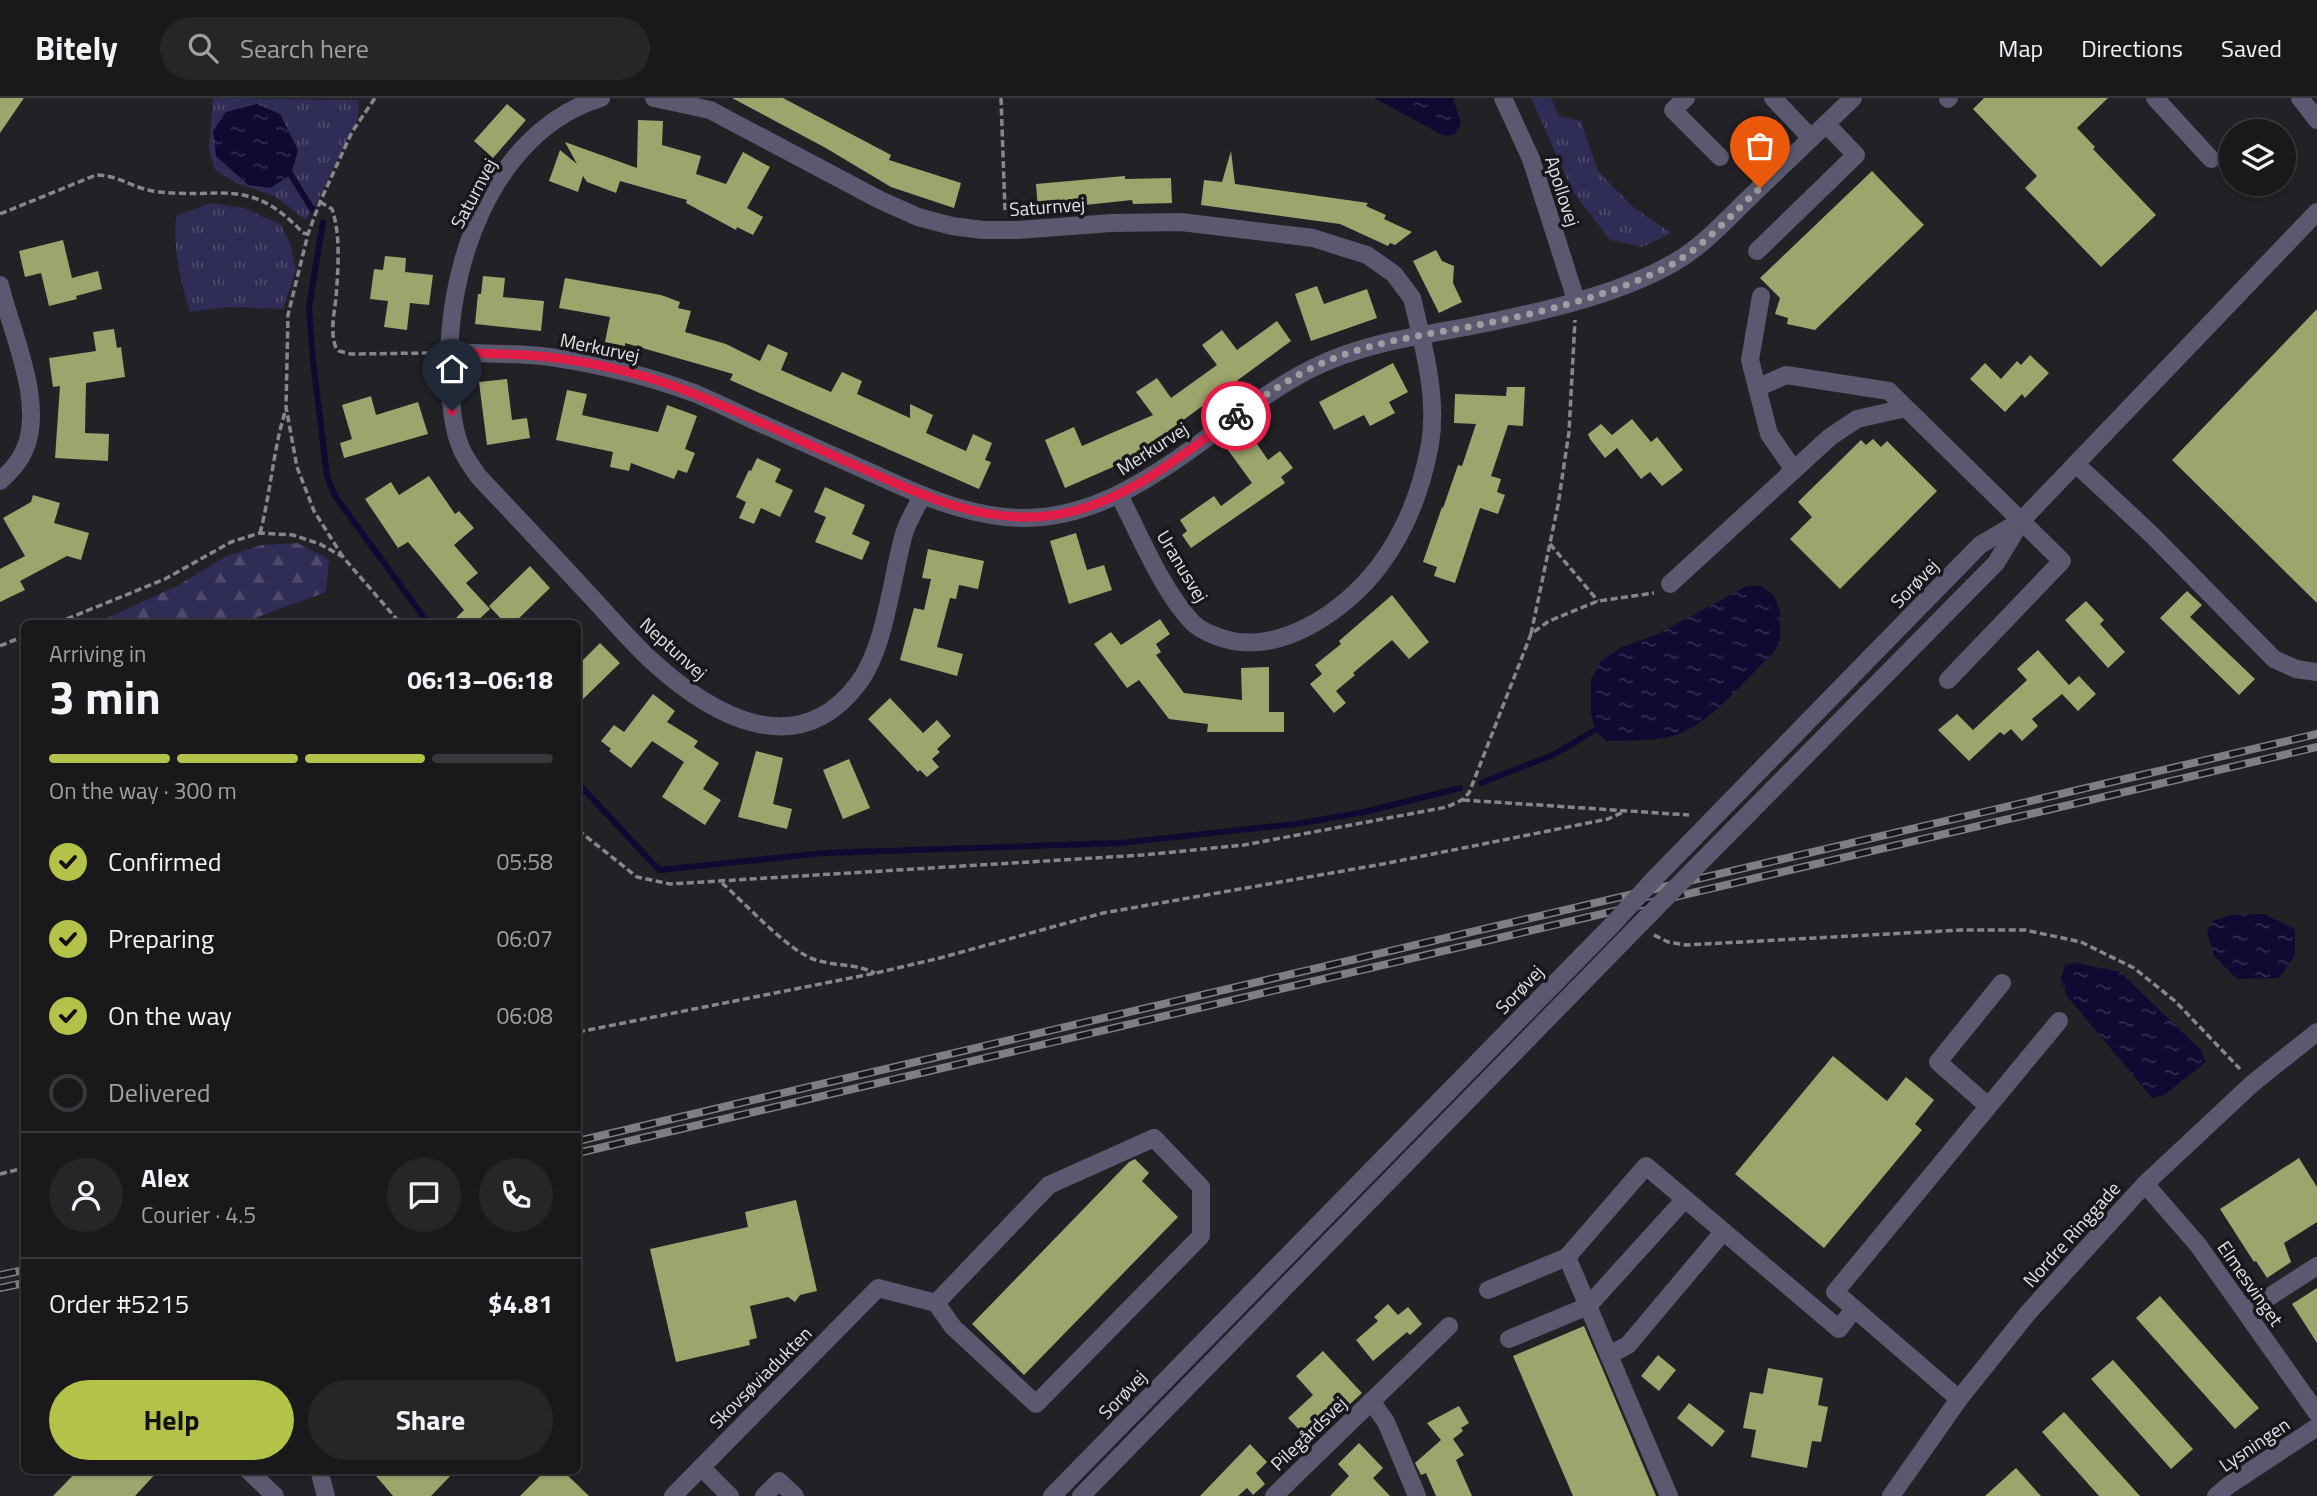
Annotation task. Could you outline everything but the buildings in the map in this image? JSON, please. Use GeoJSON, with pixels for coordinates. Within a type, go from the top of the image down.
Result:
{"type":"FeatureCollection","features":[{"type":"Feature","properties":{"kind":"street","name":"Saturnvej"},"geometry":{"type":"LineString","coordinates":[[448,352],[453,298],[464,256],[477,222],[496,186],[537,133],[572,108],[601,98]]}},
{"type":"Feature","properties":{"kind":"street","name":"Saturnvej"},"geometry":{"type":"LineString","coordinates":[[654,98],[710,110],[880,200],[918,217],[952,226],[1005,230],[1111,223],[1181,222],[1313,237],[1367,255],[1394,274],[1412,298],[1421,335]]}},
{"type":"Feature","properties":{"kind":"street","name":"Apollovej"},"geometry":{"type":"LineString","coordinates":[[1503,98],[1531,159],[1576,300]]}},
{"type":"Feature","properties":{"kind":"street"},"geometry":{"type":"LineString","coordinates":[[1773,98],[1811,138]]}},
{"type":"Feature","properties":{"kind":"street","name":"Merkurvej"},"geometry":{"type":"LineString","coordinates":[[448,352],[548,357],[636,375],[695,394],[922,496],[975,513],[1010,518],[1049,516],[1119,495],[1153,476],[1265,395],[1297,375],[1329,360],[1361,349],[1499,321],[1576,300],[1639,280],[1677,261],[1708,237],[1853,98]]}},
{"type":"Feature","properties":{"kind":"street"},"geometry":{"type":"LineString","coordinates":[[2155,98],[2211,159]]}},
{"type":"Feature","properties":{"kind":"street"},"geometry":{"type":"LineString","coordinates":[[2300,98],[2317,120]]}},
{"type":"Feature","properties":{"kind":"street"},"geometry":{"type":"LineString","coordinates":[[1674,102],[1720,157]]}},
{"type":"Feature","properties":{"kind":"street"},"geometry":{"type":"LineString","coordinates":[[1757,251],[1856,155],[1826,124]]}},
{"type":"Feature","properties":{"kind":"street","name":"Sorøvej"},"geometry":{"type":"LineString","coordinates":[[1081,1496],[1996,563],[2022,520],[2317,212]]}},
{"type":"Feature","properties":{"kind":"street"},"geometry":{"type":"LineString","coordinates":[[0,285],[27,383],[31,419],[24,452],[0,481]]}},
{"type":"Feature","properties":{"kind":"street"},"geometry":{"type":"LineString","coordinates":[[1761,296],[1750,360],[1769,434],[1794,470]]}},
{"type":"Feature","properties":{"kind":"street","name":"Uranusvej"},"geometry":{"type":"LineString","coordinates":[[1119,495],[1165,584],[1194,624],[1209,634],[1228,641],[1252,643],[1284,638],[1302,629],[1336,608],[1379,566],[1402,530],[1419,494],[1430,441],[1430,386],[1421,335]]}},
{"type":"Feature","properties":{"kind":"street","name":"Neptunvej"},"geometry":{"type":"LineString","coordinates":[[448,352],[452,411],[461,448],[478,476],[652,661],[696,696],[743,720],[775,728],[805,724],[833,711],[859,684],[877,645],[905,531],[922,496]]}},
{"type":"Feature","properties":{"kind":"street"},"geometry":{"type":"LineString","coordinates":[[1757,388],[1786,375],[1889,391],[2062,561],[1948,680]]}},
{"type":"Feature","properties":{"kind":"street"},"geometry":{"type":"LineString","coordinates":[[1670,583],[1830,437],[1857,419],[1906,408]]}},
{"type":"Feature","properties":{"kind":"street"},"geometry":{"type":"LineString","coordinates":[[2076,464],[2152,535],[2274,659],[2296,669],[2317,672]]}},
{"type":"Feature","properties":{"kind":"street","name":"Sorøvej"},"geometry":{"type":"LineString","coordinates":[[1052,1496],[1980,545],[2022,520]]}},
{"type":"Feature","properties":{"kind":"street"},"geometry":{"type":"LineString","coordinates":[[1989,1106],[1937,1062],[2002,983]]}},
{"type":"Feature","properties":{"kind":"street"},"geometry":{"type":"LineString","coordinates":[[1959,1399],[1835,1292],[2059,1021]]}},
{"type":"Feature","properties":{"kind":"street","name":"Nordre Ringgade"},"geometry":{"type":"LineString","coordinates":[[1891,1496],[1959,1399],[2027,1314],[2145,1184],[2253,1083],[2317,1032]]}},
{"type":"Feature","properties":{"kind":"street"},"geometry":{"type":"LineString","coordinates":[[1154,1138],[1201,1188],[1201,1236],[1037,1404],[953,1327],[936,1303],[1049,1185],[1154,1138]]}},
{"type":"Feature","properties":{"kind":"street"},"geometry":{"type":"LineString","coordinates":[[1488,1290],[1567,1257],[1646,1166],[1839,1329],[1854,1309]]}},
{"type":"Feature","properties":{"kind":"street","name":"Elmesvinget"},"geometry":{"type":"LineString","coordinates":[[2145,1184],[2198,1245],[2317,1413]]}},
{"type":"Feature","properties":{"kind":"street"},"geometry":{"type":"LineString","coordinates":[[1509,1339],[1588,1306],[1685,1199]]}},
{"type":"Feature","properties":{"kind":"street"},"geometry":{"type":"LineString","coordinates":[[1609,1355],[1629,1345],[1724,1232]]}},
{"type":"Feature","properties":{"kind":"street"},"geometry":{"type":"LineString","coordinates":[[1567,1257],[1669,1496]]}},
{"type":"Feature","properties":{"kind":"street"},"geometry":{"type":"LineString","coordinates":[[2246,1312],[2317,1266]]}},
{"type":"Feature","properties":{"kind":"street","name":"Skovsøviadukten"},"geometry":{"type":"LineString","coordinates":[[673,1496],[878,1288],[936,1303]]}},
{"type":"Feature","properties":{"kind":"street","name":"Pilegårdsvej"},"geometry":{"type":"LineString","coordinates":[[1274,1496],[1449,1326]]}},
{"type":"Feature","properties":{"kind":"street","name":"Pilegårdsvej"},"geometry":{"type":"LineString","coordinates":[[1371,1401],[1385,1422],[1418,1496]]}},
{"type":"Feature","properties":{"kind":"street","name":"Lysningen"},"geometry":{"type":"LineString","coordinates":[[2216,1496],[2317,1427]]}},
{"type":"Feature","properties":{"kind":"street"},"geometry":{"type":"LineString","coordinates":[[701,1467],[730,1496]]}},
{"type":"Feature","properties":{"kind":"street"},"geometry":{"type":"LineString","coordinates":[[252,1474],[275,1496]]}},
{"type":"Feature","properties":{"kind":"street"},"geometry":{"type":"LineString","coordinates":[[320,1474],[326,1496]]}},
{"type":"Feature","properties":{"kind":"street"},"geometry":{"type":"LineString","coordinates":[[764,1496],[779,1480],[795,1496]]}},
{"type":"Feature","properties":{"kind":"path"},"geometry":{"type":"LineString","coordinates":[[375,98],[352,132],[308,234],[288,315],[286,407],[297,467],[314,511],[344,557],[397,620]]}},
{"type":"Feature","properties":{"kind":"path"},"geometry":{"type":"LineString","coordinates":[[1001,98],[1005,230]]}},
{"type":"Feature","properties":{"kind":"path"},"geometry":{"type":"LineString","coordinates":[[0,214],[96,175],[110,175],[150,191],[244,194],[275,207],[303,233],[308,234]]}},
{"type":"Feature","properties":{"kind":"path"},"geometry":{"type":"LineString","coordinates":[[320,202],[332,209],[337,222],[334,331],[336,348],[351,354],[448,352]]}},
{"type":"Feature","properties":{"kind":"path"},"geometry":{"type":"LineString","coordinates":[[581,832],[637,877],[670,884],[722,883],[1143,855],[1244,845],[1447,807],[1462,800],[1469,793],[1531,634],[1569,432],[1576,300]]}},
{"type":"Feature","properties":{"kind":"path"},"geometry":{"type":"LineString","coordinates":[[260,533],[269,499],[278,433],[286,407]]}},
{"type":"Feature","properties":{"kind":"path"},"geometry":{"type":"LineString","coordinates":[[64,620],[165,579],[231,541],[260,533],[293,536],[320,544],[344,557]]}},
{"type":"Feature","properties":{"kind":"path"},"geometry":{"type":"LineString","coordinates":[[1550,544],[1598,601]]}},
{"type":"Feature","properties":{"kind":"path"},"geometry":{"type":"LineString","coordinates":[[1531,634],[1549,621],[1598,601],[1653,594],[1670,583]]}},
{"type":"Feature","properties":{"kind":"path"},"geometry":{"type":"LineString","coordinates":[[0,646],[21,637]]}},
{"type":"Feature","properties":{"kind":"path"},"geometry":{"type":"LineString","coordinates":[[1462,800],[1692,816],[1711,821]]}},
{"type":"Feature","properties":{"kind":"path"},"geometry":{"type":"LineString","coordinates":[[581,1031],[876,974],[1103,913],[1383,864],[1608,819],[1623,811]]}},
{"type":"Feature","properties":{"kind":"path"},"geometry":{"type":"LineString","coordinates":[[722,883],[800,954],[817,961],[866,969],[876,974]]}},
{"type":"Feature","properties":{"kind":"path"},"geometry":{"type":"LineString","coordinates":[[1641,922],[1668,942],[1686,946],[1961,930],[2025,930],[2081,942],[2134,968],[2165,993],[2253,1083]]}},
{"type":"Feature","properties":{"kind":"path"},"geometry":{"type":"LineString","coordinates":[[0,1174],[21,1169]]}},
{"type":"Feature","properties":{"kind":"green space"},"geometry":{"type":"Polygon","coordinates":[[[213,98],[359,100],[358,118],[306,220],[274,196],[236,183],[215,170],[209,150],[213,98]]]}},
{"type":"Feature","properties":{"kind":"green space"},"geometry":{"type":"Polygon","coordinates":[[[1531,98],[1551,98],[1559,116],[1581,121],[1598,171],[1632,206],[1671,233],[1643,247],[1610,240],[1573,192],[1531,98]]]}},
{"type":"Feature","properties":{"kind":"green space"},"geometry":{"type":"Polygon","coordinates":[[[210,203],[244,208],[281,225],[290,243],[296,270],[283,309],[227,307],[190,312],[178,264],[176,216],[210,203]]]}},
{"type":"Feature","properties":{"kind":"green space"},"geometry":{"type":"Polygon","coordinates":[[[297,543],[329,559],[326,592],[249,620],[103,620],[177,586],[226,556],[262,545],[297,543]]]}},
{"type":"Feature","properties":{"kind":"water"},"geometry":{"type":"Polygon","coordinates":[[[1374,98],[1453,98],[1461,123],[1455,134],[1444,136],[1374,98]]]}},
{"type":"Feature","properties":{"kind":"water"},"geometry":{"type":"Polygon","coordinates":[[[257,104],[280,114],[298,150],[291,175],[270,188],[248,185],[216,156],[213,131],[226,112],[257,104]]]}},
{"type":"Feature","properties":{"kind":"water"},"geometry":{"type":"Polygon","coordinates":[[[1747,586],[1761,586],[1774,596],[1780,611],[1780,643],[1771,655],[1729,698],[1693,727],[1663,738],[1606,741],[1595,730],[1591,713],[1591,680],[1601,661],[1622,647],[1656,635],[1747,586]]]}},
{"type":"Feature","properties":{"kind":"water"},"geometry":{"type":"Polygon","coordinates":[[[2264,914],[2295,929],[2295,955],[2279,978],[2237,979],[2214,956],[2207,932],[2213,921],[2231,915],[2264,914]]]}},
{"type":"Feature","properties":{"kind":"water"},"geometry":{"type":"Polygon","coordinates":[[[2077,963],[2120,972],[2200,1049],[2206,1062],[2164,1095],[2152,1098],[2066,995],[2061,979],[2065,965],[2077,963]]]}},
{"type":"Feature","properties":{"kind":"waterway"},"geometry":{"type":"LineString","coordinates":[[291,175],[312,209]]}},
{"type":"Feature","properties":{"kind":"waterway"},"geometry":{"type":"LineString","coordinates":[[323,222],[309,307],[327,476],[335,496],[426,620]]}},
{"type":"Feature","properties":{"kind":"waterway"},"geometry":{"type":"LineString","coordinates":[[1481,783],[1555,754],[1595,730]]}},
{"type":"Feature","properties":{"kind":"waterway"},"geometry":{"type":"LineString","coordinates":[[581,786],[659,870],[824,853],[1120,843],[1296,824],[1364,812],[1460,788]]}},
{"type":"Feature","properties":{"kind":"railway"},"geometry":{"type":"LineString","coordinates":[[581,1140],[2317,734]]}},
{"type":"Feature","properties":{"kind":"railway"},"geometry":{"type":"LineString","coordinates":[[581,1152],[2317,747]]}},
{"type":"Feature","properties":{"kind":"railway"},"geometry":{"type":"LineString","coordinates":[[0,1275],[21,1271]]}},
{"type":"Feature","properties":{"kind":"railway"},"geometry":{"type":"LineString","coordinates":[[0,1288],[21,1284]]}},
{"type":"Feature","properties":{"kind":"way so far"},"geometry":{"type":"LineString","coordinates":[[1236,416],[1297,375],[1361,349],[1499,321],[1639,280],[1677,261],[1708,237],[1760,188]]}},
{"type":"Feature","properties":{"kind":"route"},"geometry":{"type":"LineString","coordinates":[[452,411],[448,352],[548,357],[636,375],[695,394],[922,496],[975,513],[1010,518],[1049,516],[1119,495],[1153,476],[1236,416]]}}]}
